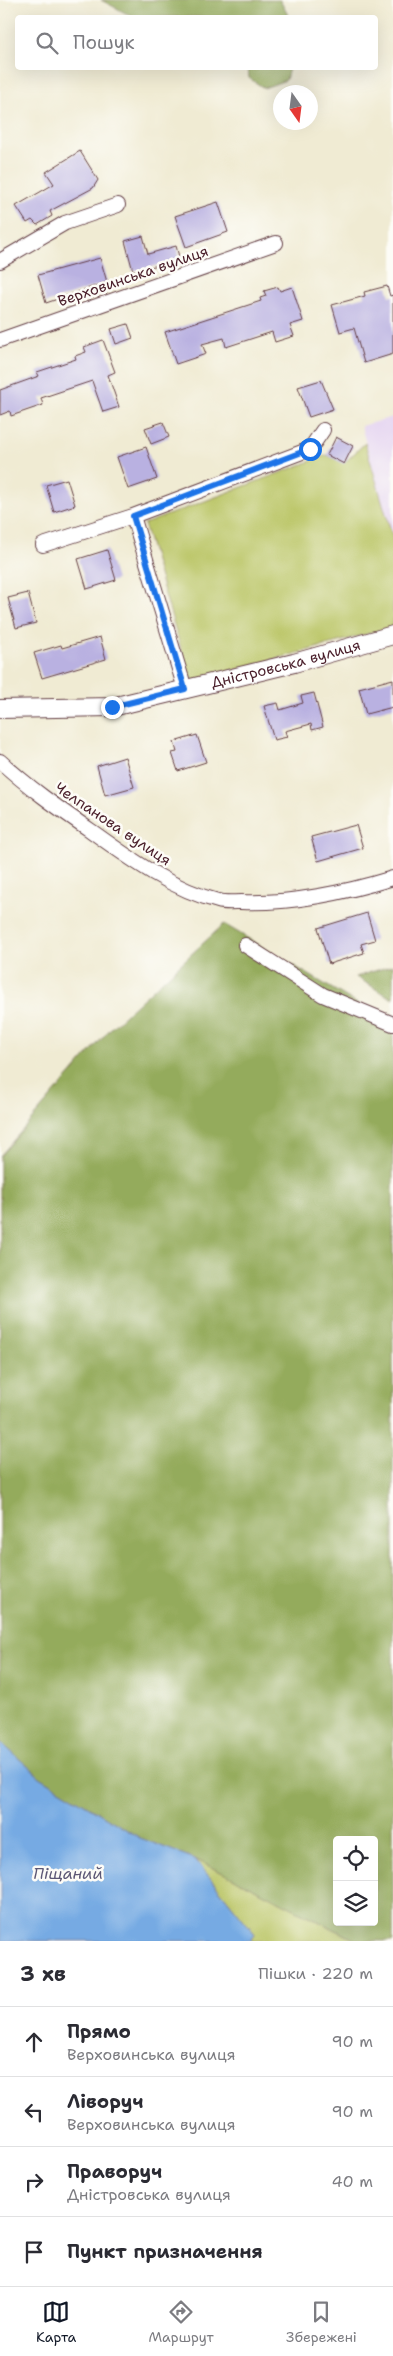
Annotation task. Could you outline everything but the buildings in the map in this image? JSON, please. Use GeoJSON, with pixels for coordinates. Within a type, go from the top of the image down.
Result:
{"type":"FeatureCollection","features":[{"type":"Feature","properties":{"kind":"street"},"geometry":{"type":"LineString","coordinates":[[0,260],[66,223],[118,205]]}},
{"type":"Feature","properties":{"kind":"street","name":"Верховинська вулиця"},"geometry":{"type":"LineString","coordinates":[[0,340],[276,242]]}},
{"type":"Feature","properties":{"kind":"street"},"geometry":{"type":"LineString","coordinates":[[43,545],[133,516],[310,449],[323,430]]}},
{"type":"Feature","properties":{"kind":"street"},"geometry":{"type":"LineString","coordinates":[[133,516],[185,689]]}},
{"type":"Feature","properties":{"kind":"street","name":"Дністровська вулиця"},"geometry":{"type":"LineString","coordinates":[[0,709],[112,707],[294,663],[393,634]]}},
{"type":"Feature","properties":{"kind":"street","name":"Челпанова вулиця"},"geometry":{"type":"LineString","coordinates":[[0,761],[28,786],[135,862],[178,886],[219,902],[259,903],[301,899],[357,889],[393,878]]}},
{"type":"Feature","properties":{"kind":"street"},"geometry":{"type":"LineString","coordinates":[[245,945],[323,995],[393,1024]]}},
{"type":"Feature","properties":{"kind":"shaded area"},"geometry":{"type":"Polygon","coordinates":[[[393,417],[393,538],[361,426],[393,417]]]}},
{"type":"Feature","properties":{"kind":"green space"},"geometry":{"type":"Polygon","coordinates":[[[101,0],[280,0],[288,15],[129,15],[101,0]]]}},
{"type":"Feature","properties":{"kind":"green space"},"geometry":{"type":"Polygon","coordinates":[[[248,70],[288,70],[286,80],[264,88],[249,78],[248,70]]]}},
{"type":"Feature","properties":{"kind":"green space"},"geometry":{"type":"Polygon","coordinates":[[[365,443],[393,538],[393,627],[191,682],[144,524],[327,455],[344,463],[365,443]]]}},
{"type":"Feature","properties":{"kind":"green space"},"geometry":{"type":"Polygon","coordinates":[[[224,924],[393,1025],[393,1941],[358,1941],[195,1859],[140,1838],[40,1777],[0,1742],[0,1156],[111,1028],[224,924]]]}},
{"type":"Feature","properties":{"kind":"green space"},"geometry":{"type":"Polygon","coordinates":[[[393,965],[393,999],[356,977],[393,965]]]}},
{"type":"Feature","properties":{"kind":"green space"},"geometry":{"type":"Polygon","coordinates":[[[195,1859],[358,1941],[251,1941],[255,1934],[195,1859]]]}},
{"type":"Feature","properties":{"kind":"water","name":"Піщаний"},"geometry":{"type":"Polygon","coordinates":[[[0,1742],[40,1777],[140,1838],[195,1859],[255,1934],[251,1941],[0,1941],[0,1742]]]}},
{"type":"Feature","properties":{"kind":"route"},"geometry":{"type":"LineString","coordinates":[[112,707],[185,689],[133,516],[310,449]]}}]}
